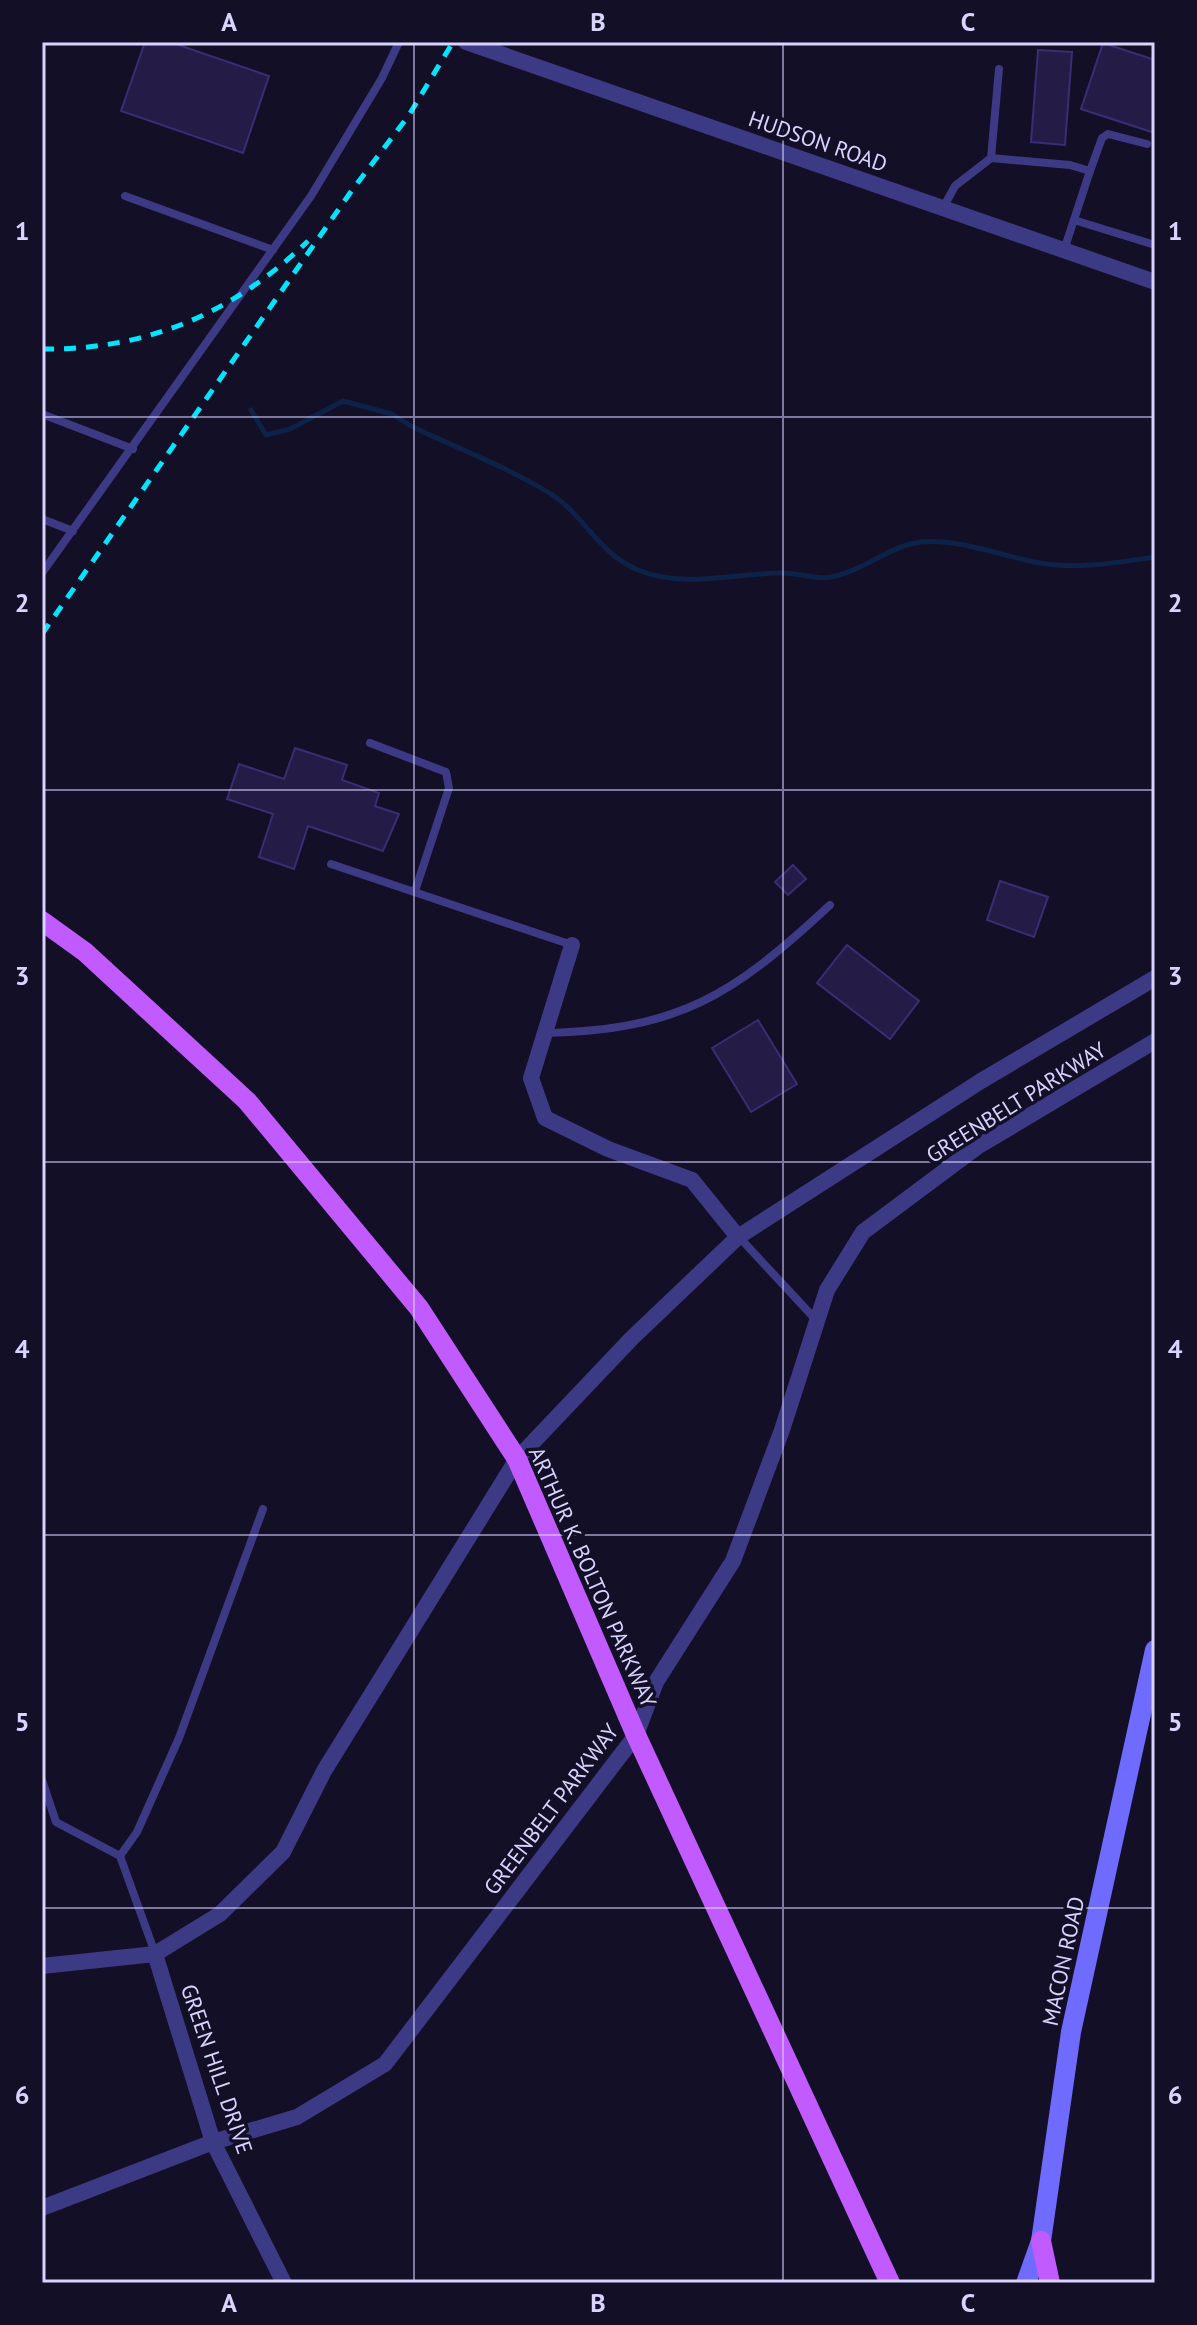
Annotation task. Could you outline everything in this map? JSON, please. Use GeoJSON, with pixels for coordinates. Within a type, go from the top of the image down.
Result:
{"type":"FeatureCollection","features":[{"type":"Feature","properties":{"kind":"main road","name":"ARTHUR K. BOLTON PARKWAY"},"geometry":{"type":"LineString","coordinates":[[42,921],[85,952],[247,1101],[419,1308],[517,1459],[636,1735],[890,2283]]}},
{"type":"Feature","properties":{"kind":"main road","name":"MACON ROAD"},"geometry":{"type":"LineString","coordinates":[[1026,2283],[1041,2241],[1071,2032],[1155,1650]]}},
{"type":"Feature","properties":{"kind":"main road"},"geometry":{"type":"LineString","coordinates":[[1041,2241],[1050,2283]]}},
{"type":"Feature","properties":{"kind":"street","name":"HUDSON ROAD"},"geometry":{"type":"LineString","coordinates":[[466,42],[1155,282]]}},
{"type":"Feature","properties":{"kind":"street"},"geometry":{"type":"LineString","coordinates":[[572,945],[531,1078],[545,1118],[608,1149],[692,1180],[738,1237]]}},
{"type":"Feature","properties":{"kind":"street","name":"GREENBELT PARKWAY"},"geometry":{"type":"LineString","coordinates":[[42,1966],[155,1954],[220,1914],[283,1852],[324,1771],[517,1459],[632,1338],[738,1237],[981,1081],[1155,978]]}},
{"type":"Feature","properties":{"kind":"street","name":"GREENBELT PARKWAY"},"geometry":{"type":"LineString","coordinates":[[42,2208],[213,2142],[297,2117],[385,2064],[636,1735],[656,1682],[733,1561],[827,1290],[863,1232],[977,1147],[1155,1041]]}},
{"type":"Feature","properties":{"kind":"street","name":"GREEN HILL DRIVE"},"geometry":{"type":"LineString","coordinates":[[155,1954],[213,2142],[284,2283]]}},
{"type":"Feature","properties":{"kind":"lane"},"geometry":{"type":"LineString","coordinates":[[42,573],[311,196],[382,78],[399,42]]}},
{"type":"Feature","properties":{"kind":"lane"},"geometry":{"type":"LineString","coordinates":[[991,158],[999,69]]}},
{"type":"Feature","properties":{"kind":"lane"},"geometry":{"type":"LineString","coordinates":[[1064,250],[1102,138],[1108,134],[1147,144]]}},
{"type":"Feature","properties":{"kind":"lane"},"geometry":{"type":"LineString","coordinates":[[943,208],[955,186],[991,158],[1070,165],[1090,171]]}},
{"type":"Feature","properties":{"kind":"lane"},"geometry":{"type":"LineString","coordinates":[[125,196],[273,250]]}},
{"type":"Feature","properties":{"kind":"lane"},"geometry":{"type":"LineString","coordinates":[[1074,220],[1155,245]]}},
{"type":"Feature","properties":{"kind":"lane"},"geometry":{"type":"LineString","coordinates":[[42,414],[133,449]]}},
{"type":"Feature","properties":{"kind":"lane"},"geometry":{"type":"LineString","coordinates":[[42,519],[73,531]]}},
{"type":"Feature","properties":{"kind":"lane"},"geometry":{"type":"LineString","coordinates":[[370,743],[446,772],[449,788],[415,891]]}},
{"type":"Feature","properties":{"kind":"lane"},"geometry":{"type":"LineString","coordinates":[[331,864],[572,945]]}},
{"type":"Feature","properties":{"kind":"lane"},"geometry":{"type":"LineString","coordinates":[[545,1033],[602,1032],[691,1009],[747,978],[830,905]]}},
{"type":"Feature","properties":{"kind":"lane"},"geometry":{"type":"LineString","coordinates":[[738,1237],[817,1322]]}},
{"type":"Feature","properties":{"kind":"lane"},"geometry":{"type":"LineString","coordinates":[[120,1856],[137,1832],[179,1738],[263,1509]]}},
{"type":"Feature","properties":{"kind":"lane"},"geometry":{"type":"LineString","coordinates":[[42,1780],[56,1822],[120,1856],[155,1954]]}},
{"type":"Feature","properties":{"kind":"building"},"geometry":{"type":"Polygon","coordinates":[[[145,42],[170,42],[269,76],[243,153],[121,111],[145,42]]]}},
{"type":"Feature","properties":{"kind":"building"},"geometry":{"type":"Polygon","coordinates":[[[1103,43],[1155,60],[1155,133],[1081,109],[1103,43]]]}},
{"type":"Feature","properties":{"kind":"building"},"geometry":{"type":"Polygon","coordinates":[[[1038,50],[1072,52],[1065,145],[1031,142],[1038,50]]]}},
{"type":"Feature","properties":{"kind":"building"},"geometry":{"type":"Polygon","coordinates":[[[295,748],[347,765],[342,780],[379,793],[375,806],[399,814],[383,851],[308,826],[294,869],[259,857],[273,814],[227,799],[239,764],[284,779],[295,748]]]}},
{"type":"Feature","properties":{"kind":"building"},"geometry":{"type":"Polygon","coordinates":[[[793,865],[806,879],[788,895],[775,882],[793,865]]]}},
{"type":"Feature","properties":{"kind":"building"},"geometry":{"type":"Polygon","coordinates":[[[1000,881],[1048,897],[1034,937],[987,920],[1000,881]]]}},
{"type":"Feature","properties":{"kind":"building"},"geometry":{"type":"Polygon","coordinates":[[[847,945],[919,1001],[890,1039],[817,983],[847,945]]]}},
{"type":"Feature","properties":{"kind":"building"},"geometry":{"type":"Polygon","coordinates":[[[758,1020],[797,1084],[751,1112],[712,1048],[758,1020]]]}},
{"type":"Feature","properties":{"kind":"waterway"},"geometry":{"type":"LineString","coordinates":[[251,410],[266,435],[290,429],[343,401],[392,414],[551,494],[573,512],[612,554],[624,563],[656,576],[709,579],[782,573],[829,577],[847,573],[909,544],[934,541],[1049,564],[1095,565],[1155,557]]}},
{"type":"Feature","properties":{"kind":"railway"},"geometry":{"type":"LineString","coordinates":[[42,634],[350,193],[409,115],[453,42]]}},
{"type":"Feature","properties":{"kind":"railway"},"geometry":{"type":"LineString","coordinates":[[42,349],[117,343],[186,323],[249,289],[308,241]]}}]}
